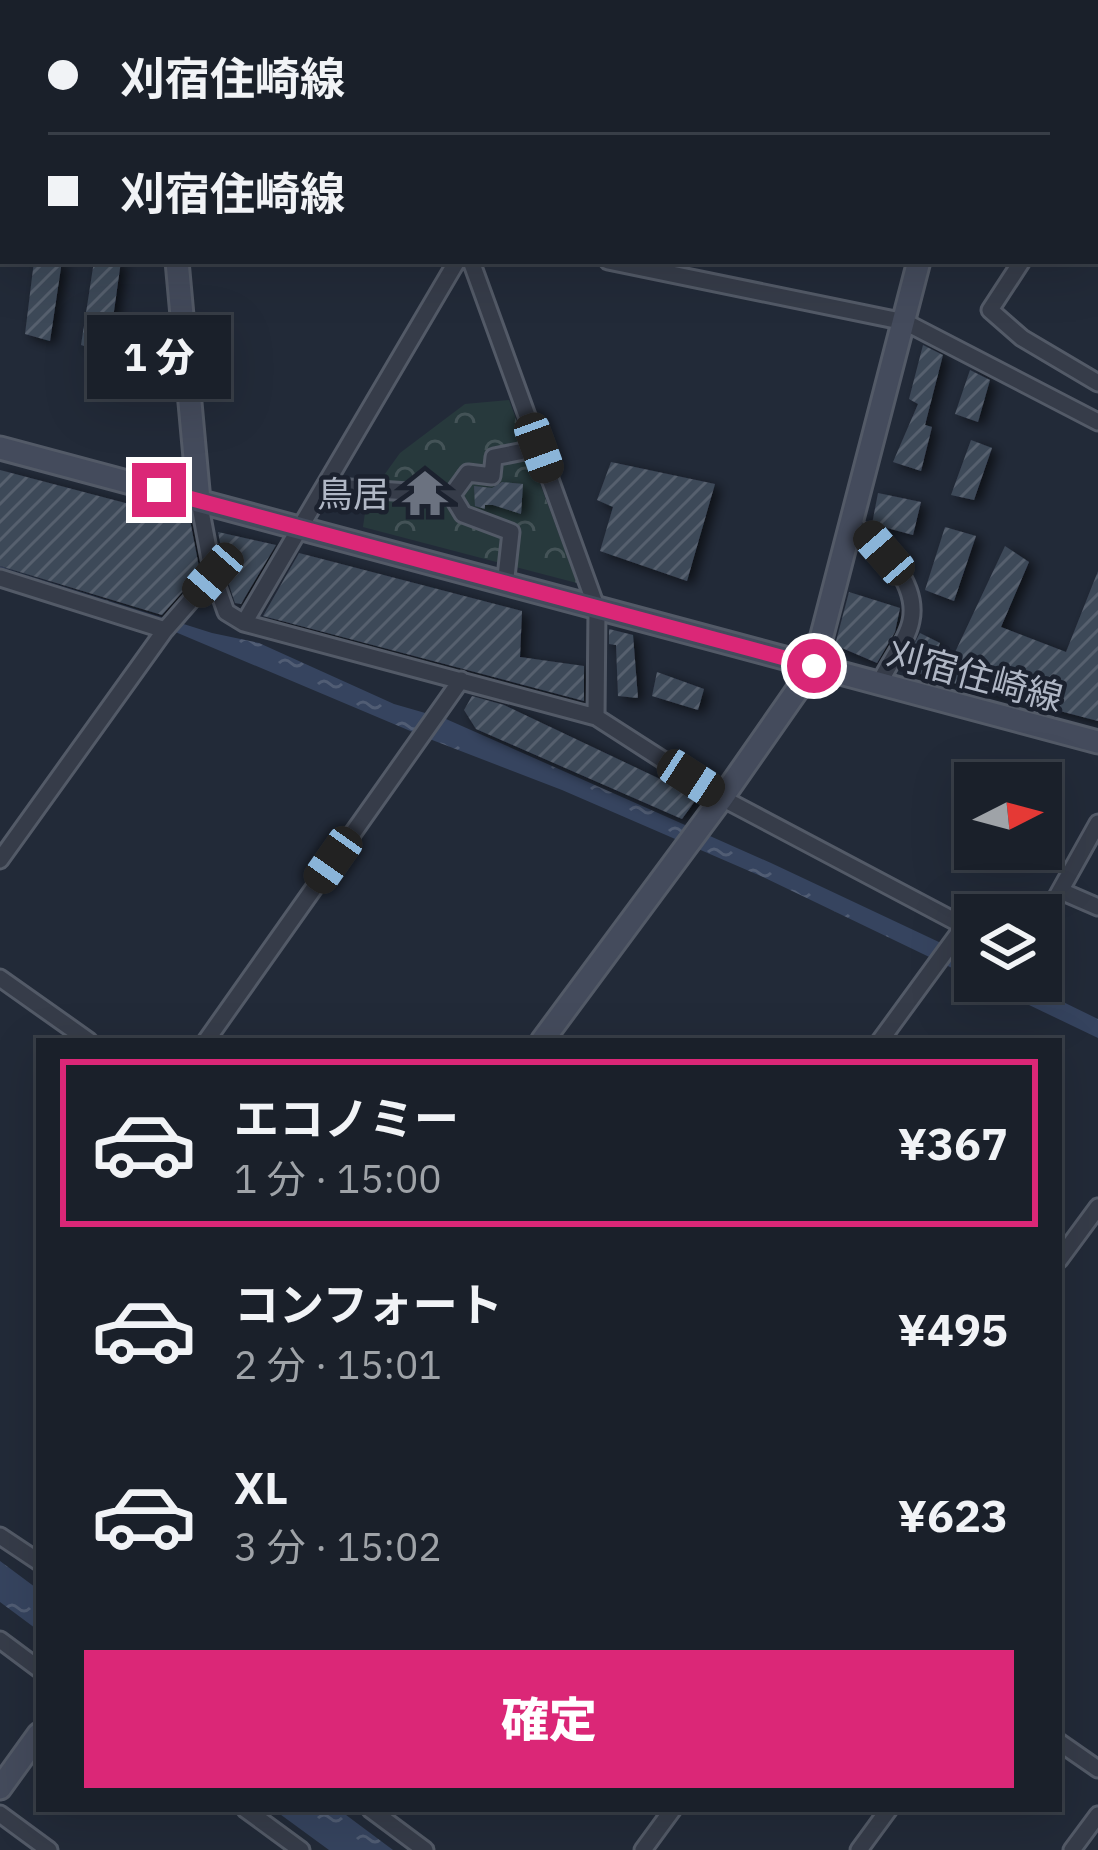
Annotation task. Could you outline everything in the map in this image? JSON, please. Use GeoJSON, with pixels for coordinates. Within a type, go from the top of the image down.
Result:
{"type":"FeatureCollection","features":[{"type":"Feature","properties":{"kind":"street"},"geometry":{"type":"LineString","coordinates":[[177,264],[199,501],[213,575],[226,612],[244,623],[596,717],[722,798],[954,919]]}},
{"type":"Feature","properties":{"kind":"street"},"geometry":{"type":"LineString","coordinates":[[244,623],[455,264]]}},
{"type":"Feature","properties":{"kind":"street"},"geometry":{"type":"LineString","coordinates":[[472,264],[597,609],[596,717]]}},
{"type":"Feature","properties":{"kind":"street"},"geometry":{"type":"LineString","coordinates":[[623,264],[905,322],[1098,422]]}},
{"type":"Feature","properties":{"kind":"street"},"geometry":{"type":"LineString","coordinates":[[544,1038],[814,666],[918,264]]}},
{"type":"Feature","properties":{"kind":"street"},"geometry":{"type":"LineString","coordinates":[[1020,264],[990,310],[1022,338],[1098,383]]}},
{"type":"Feature","properties":{"kind":"street","name":"刈宿住崎線"},"geometry":{"type":"LineString","coordinates":[[0,448],[1098,742]]}},
{"type":"Feature","properties":{"kind":"street"},"geometry":{"type":"LineString","coordinates":[[451,494],[468,473],[492,476],[494,457],[539,448]]}},
{"type":"Feature","properties":{"kind":"street"},"geometry":{"type":"LineString","coordinates":[[335,488],[451,494]]}},
{"type":"Feature","properties":{"kind":"street"},"geometry":{"type":"LineString","coordinates":[[451,494],[463,514],[512,532],[506,577]]}},
{"type":"Feature","properties":{"kind":"street"},"geometry":{"type":"LineString","coordinates":[[853,525],[868,534],[900,572],[910,607],[911,622],[880,683]]}},
{"type":"Feature","properties":{"kind":"street"},"geometry":{"type":"LineString","coordinates":[[0,860],[165,630],[213,575]]}},
{"type":"Feature","properties":{"kind":"street"},"geometry":{"type":"LineString","coordinates":[[0,578],[165,630]]}},
{"type":"Feature","properties":{"kind":"street"},"geometry":{"type":"LineString","coordinates":[[208,1038],[461,680]]}},
{"type":"Feature","properties":{"kind":"street"},"geometry":{"type":"LineString","coordinates":[[1059,894],[1098,823]]}},
{"type":"Feature","properties":{"kind":"street"},"geometry":{"type":"LineString","coordinates":[[1061,891],[1098,907]]}},
{"type":"Feature","properties":{"kind":"street"},"geometry":{"type":"LineString","coordinates":[[882,1038],[954,946]]}},
{"type":"Feature","properties":{"kind":"street"},"geometry":{"type":"LineString","coordinates":[[0,977],[85,1038]]}},
{"type":"Feature","properties":{"kind":"street"},"geometry":{"type":"LineString","coordinates":[[1062,1256],[1098,1207]]}},
{"type":"Feature","properties":{"kind":"street"},"geometry":{"type":"LineString","coordinates":[[0,1536],[36,1560]]}},
{"type":"Feature","properties":{"kind":"street"},"geometry":{"type":"LineString","coordinates":[[0,1640],[36,1667]]}},
{"type":"Feature","properties":{"kind":"street"},"geometry":{"type":"LineString","coordinates":[[0,1788],[36,1738]]}},
{"type":"Feature","properties":{"kind":"street"},"geometry":{"type":"LineString","coordinates":[[1062,1744],[1098,1769]]}},
{"type":"Feature","properties":{"kind":"street"},"geometry":{"type":"LineString","coordinates":[[249,1812],[302,1850]]}},
{"type":"Feature","properties":{"kind":"street"},"geometry":{"type":"LineString","coordinates":[[374,1812],[425,1850]]}},
{"type":"Feature","properties":{"kind":"street"},"geometry":{"type":"LineString","coordinates":[[643,1850],[671,1812]]}},
{"type":"Feature","properties":{"kind":"street"},"geometry":{"type":"LineString","coordinates":[[859,1850],[887,1812]]}},
{"type":"Feature","properties":{"kind":"street"},"geometry":{"type":"LineString","coordinates":[[0,1814],[49,1850]]}},
{"type":"Feature","properties":{"kind":"street"},"geometry":{"type":"LineString","coordinates":[[1072,1850],[1098,1815]]}},
{"type":"Feature","properties":{"kind":"green space"},"geometry":{"type":"Polygon","coordinates":[[[126,348],[170,352],[173,391],[105,380],[106,371],[123,375],[126,348]]]}},
{"type":"Feature","properties":{"kind":"green space"},"geometry":{"type":"Polygon","coordinates":[[[509,400],[577,583],[363,527],[367,499],[400,453],[465,404],[509,400]]]}},
{"type":"Feature","properties":{"kind":"water"},"geometry":{"type":"Polygon","coordinates":[[[0,566],[212,633],[259,643],[394,704],[446,719],[954,949],[954,969],[763,877],[562,790],[173,631],[0,576],[0,566]]]}},
{"type":"Feature","properties":{"kind":"water"},"geometry":{"type":"Polygon","coordinates":[[[1062,1001],[1098,1019],[1098,1038],[1023,1002],[1062,1001]]]}},
{"type":"Feature","properties":{"kind":"water"},"geometry":{"type":"Polygon","coordinates":[[[0,1561],[36,1588],[36,1629],[0,1602],[0,1561]]]}},
{"type":"Feature","properties":{"kind":"water"},"geometry":{"type":"Polygon","coordinates":[[[277,1812],[342,1812],[393,1850],[329,1850],[277,1812]]]}},
{"type":"Feature","properties":{"kind":"building"},"geometry":{"type":"Polygon","coordinates":[[[34,264],[62,264],[50,341],[25,334],[34,264]]]}},
{"type":"Feature","properties":{"kind":"building"},"geometry":{"type":"Polygon","coordinates":[[[94,264],[121,264],[108,354],[81,345],[94,264]]]}},
{"type":"Feature","properties":{"kind":"building"},"geometry":{"type":"Polygon","coordinates":[[[923,345],[943,355],[925,425],[932,427],[921,471],[893,462],[918,404],[909,399],[923,345]]]}},
{"type":"Feature","properties":{"kind":"building"},"geometry":{"type":"Polygon","coordinates":[[[970,370],[990,380],[978,422],[955,414],[970,370]]]}},
{"type":"Feature","properties":{"kind":"building"},"geometry":{"type":"Polygon","coordinates":[[[971,440],[992,448],[974,500],[951,495],[971,440]]]}},
{"type":"Feature","properties":{"kind":"building"},"geometry":{"type":"Polygon","coordinates":[[[611,462],[715,484],[687,581],[600,551],[613,507],[597,500],[611,462]]]}},
{"type":"Feature","properties":{"kind":"building"},"geometry":{"type":"Polygon","coordinates":[[[0,470],[190,520],[200,572],[162,615],[0,566],[0,470]]]}},
{"type":"Feature","properties":{"kind":"building"},"geometry":{"type":"Polygon","coordinates":[[[502,482],[523,484],[521,514],[493,505],[475,506],[474,486],[492,488],[502,482]]]}},
{"type":"Feature","properties":{"kind":"building"},"geometry":{"type":"Polygon","coordinates":[[[878,493],[921,502],[913,535],[872,524],[878,493]]]}},
{"type":"Feature","properties":{"kind":"building"},"geometry":{"type":"Polygon","coordinates":[[[945,527],[976,536],[954,601],[925,590],[945,527]]]}},
{"type":"Feature","properties":{"kind":"building"},"geometry":{"type":"Polygon","coordinates":[[[218,532],[276,545],[241,604],[235,603],[227,579],[218,532]]]}},
{"type":"Feature","properties":{"kind":"building"},"geometry":{"type":"Polygon","coordinates":[[[1005,546],[1029,562],[1001,627],[1066,652],[1098,571],[1098,721],[942,680],[1005,546]]]}},
{"type":"Feature","properties":{"kind":"building"},"geometry":{"type":"Polygon","coordinates":[[[299,553],[522,611],[520,657],[584,666],[584,701],[263,616],[299,553]]]}},
{"type":"Feature","properties":{"kind":"building"},"geometry":{"type":"Polygon","coordinates":[[[849,592],[900,608],[895,632],[877,663],[835,645],[849,592]]]}},
{"type":"Feature","properties":{"kind":"building"},"geometry":{"type":"Polygon","coordinates":[[[609,629],[633,635],[638,698],[618,696],[616,645],[609,644],[609,629]]]}},
{"type":"Feature","properties":{"kind":"building"},"geometry":{"type":"Polygon","coordinates":[[[920,633],[940,643],[928,676],[901,669],[920,633]]]}},
{"type":"Feature","properties":{"kind":"building"},"geometry":{"type":"Polygon","coordinates":[[[657,672],[704,689],[698,710],[652,696],[657,672]]]}},
{"type":"Feature","properties":{"kind":"building"},"geometry":{"type":"Polygon","coordinates":[[[472,696],[504,705],[698,797],[682,819],[476,729],[464,710],[472,696]]]}},
{"type":"Feature","properties":{"kind":"place","name":"鳥居"},"geometry":{"type":"Point","coordinates":[425,493]}},
{"type":"Feature","properties":{"kind":"route"},"geometry":{"type":"LineString","coordinates":[[159,490],[814,666]]}}]}
